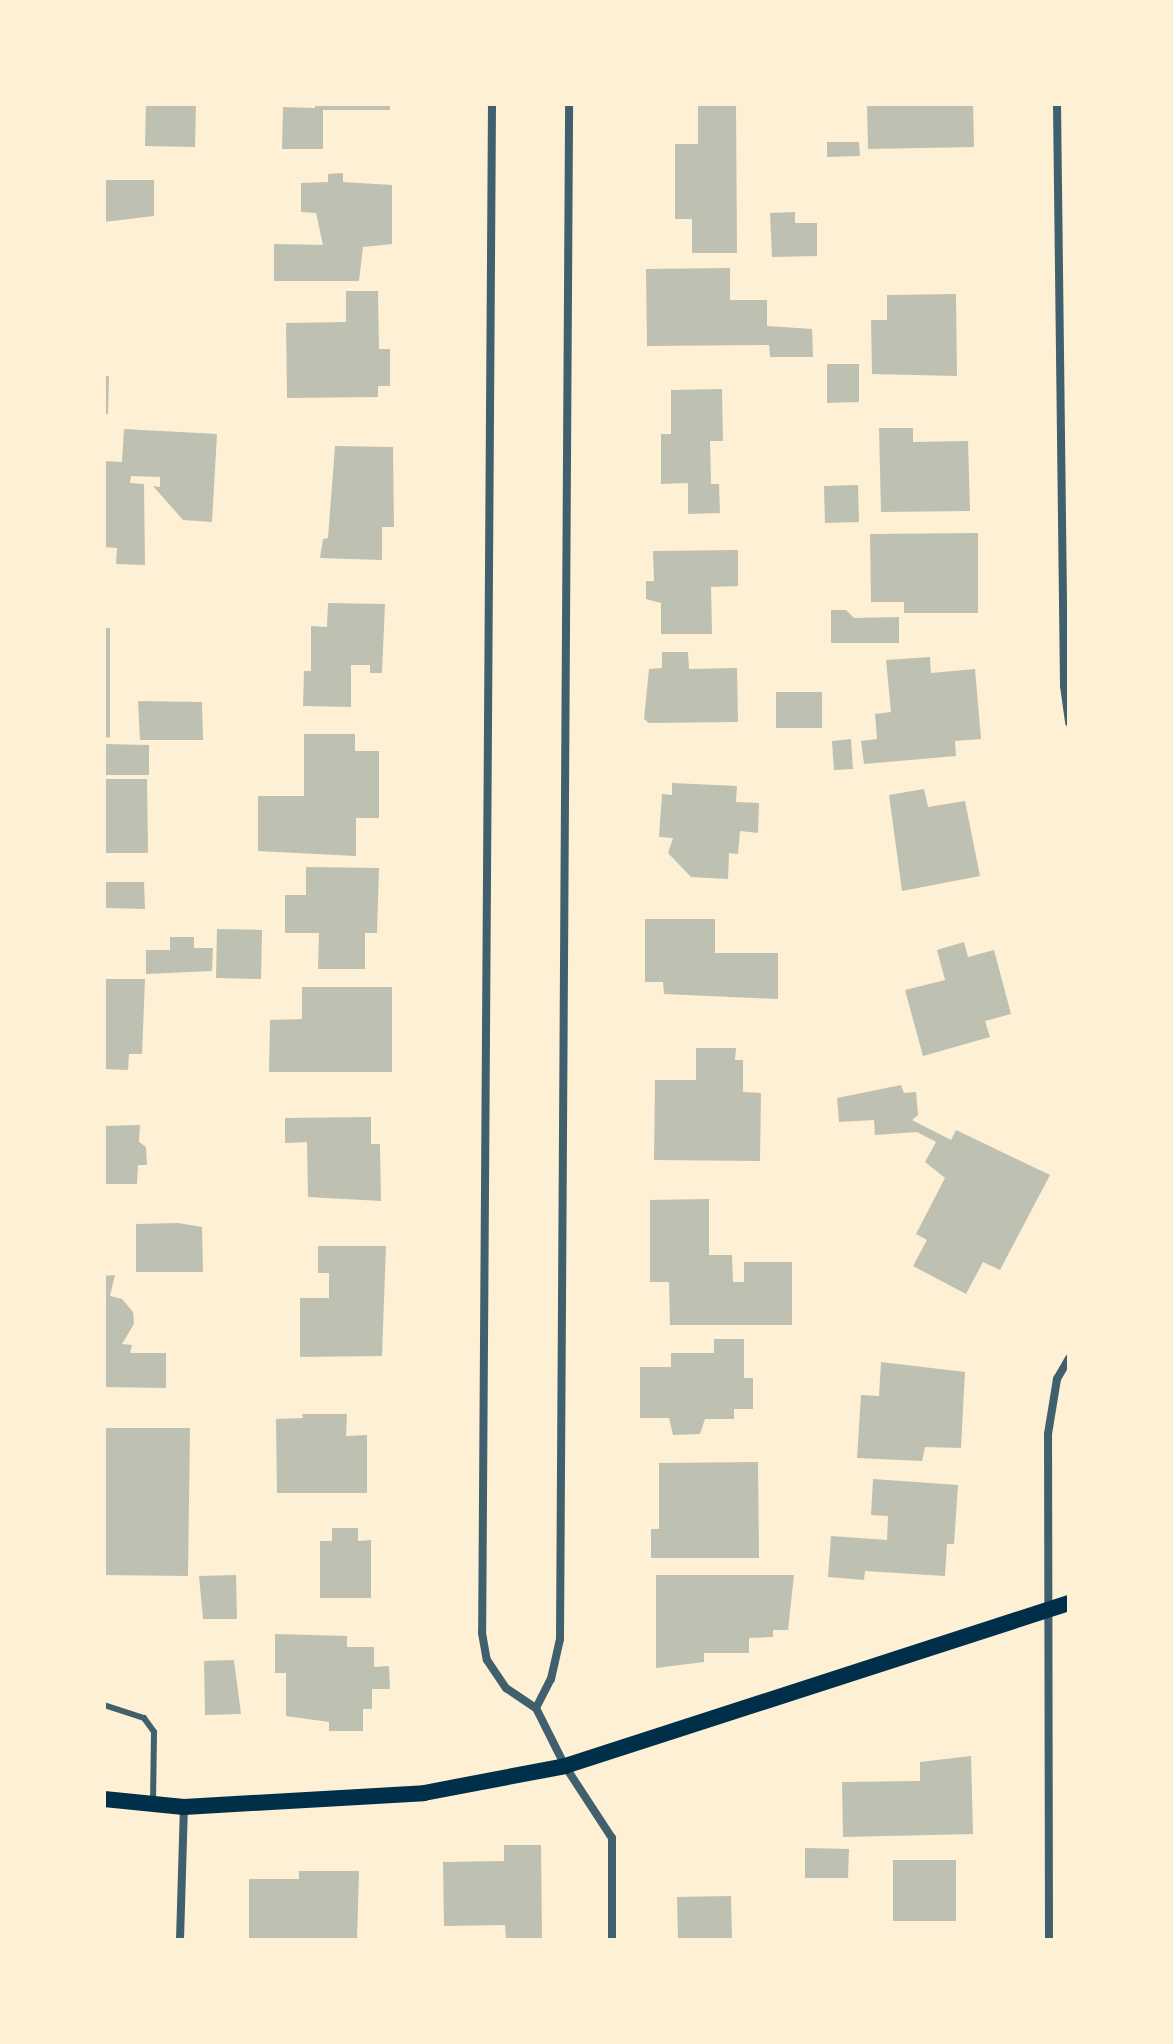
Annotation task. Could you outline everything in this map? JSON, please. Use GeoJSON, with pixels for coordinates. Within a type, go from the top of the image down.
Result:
{"type":"FeatureCollection","features":[{"type":"Feature","properties":{"kind":"main road"},"geometry":{"type":"LineString","coordinates":[[104,1799],[184,1807],[424,1793],[565,1766],[1069,1603]]}},
{"type":"Feature","properties":{"kind":"street"},"geometry":{"type":"LineString","coordinates":[[492,104],[482,1633],[487,1660],[506,1688],[536,1708],[565,1766],[612,1838],[612,1940]]}},
{"type":"Feature","properties":{"kind":"street"},"geometry":{"type":"LineString","coordinates":[[536,1708],[551,1679],[560,1639],[569,104]]}},
{"type":"Feature","properties":{"kind":"street"},"geometry":{"type":"LineString","coordinates":[[1057,104],[1064,686],[1069,723]]}},
{"type":"Feature","properties":{"kind":"street"},"geometry":{"type":"LineString","coordinates":[[1049,1940],[1048,1434],[1057,1379],[1069,1358]]}},
{"type":"Feature","properties":{"kind":"street"},"geometry":{"type":"LineString","coordinates":[[180,1940],[184,1807]]}},
{"type":"Feature","properties":{"kind":"lane"},"geometry":{"type":"LineString","coordinates":[[104,1705],[144,1718],[154,1732],[153,1804]]}},
{"type":"Feature","properties":{"kind":"building"},"geometry":{"type":"Polygon","coordinates":[[[146,104],[196,104],[195,147],[145,146],[146,104]]]}},
{"type":"Feature","properties":{"kind":"building"},"geometry":{"type":"Polygon","coordinates":[[[315,104],[390,104],[390,110],[323,110],[323,149],[282,149],[283,107],[315,108],[315,104]]]}},
{"type":"Feature","properties":{"kind":"building"},"geometry":{"type":"Polygon","coordinates":[[[698,104],[736,104],[737,253],[692,253],[692,219],[675,219],[675,144],[698,144],[698,104]]]}},
{"type":"Feature","properties":{"kind":"building"},"geometry":{"type":"Polygon","coordinates":[[[867,104],[973,104],[974,147],[868,149],[867,104]]]}},
{"type":"Feature","properties":{"kind":"building"},"geometry":{"type":"Polygon","coordinates":[[[827,142],[859,142],[860,156],[827,157],[827,142]]]}},
{"type":"Feature","properties":{"kind":"building"},"geometry":{"type":"Polygon","coordinates":[[[343,173],[343,182],[392,185],[392,244],[363,247],[359,281],[274,281],[274,244],[323,245],[316,213],[301,212],[301,183],[328,182],[328,174],[343,173]]]}},
{"type":"Feature","properties":{"kind":"building"},"geometry":{"type":"Polygon","coordinates":[[[104,180],[154,180],[154,216],[104,222],[104,180]]]}},
{"type":"Feature","properties":{"kind":"building"},"geometry":{"type":"Polygon","coordinates":[[[795,212],[795,223],[817,223],[817,256],[772,257],[770,213],[795,212]]]}},
{"type":"Feature","properties":{"kind":"building"},"geometry":{"type":"Polygon","coordinates":[[[730,268],[730,300],[767,300],[767,326],[812,329],[813,357],[770,357],[769,345],[647,346],[646,269],[730,268]]]}},
{"type":"Feature","properties":{"kind":"building"},"geometry":{"type":"Polygon","coordinates":[[[346,291],[378,291],[379,349],[390,349],[390,386],[378,386],[378,397],[287,398],[286,323],[346,322],[346,291]]]}},
{"type":"Feature","properties":{"kind":"building"},"geometry":{"type":"Polygon","coordinates":[[[956,294],[957,376],[872,374],[871,320],[887,320],[887,295],[956,294]]]}},
{"type":"Feature","properties":{"kind":"building"},"geometry":{"type":"Polygon","coordinates":[[[827,364],[859,364],[859,402],[827,403],[827,364]]]}},
{"type":"Feature","properties":{"kind":"building"},"geometry":{"type":"Polygon","coordinates":[[[104,376],[109,376],[108,414],[104,414],[104,376]]]}},
{"type":"Feature","properties":{"kind":"building"},"geometry":{"type":"Polygon","coordinates":[[[722,389],[723,441],[710,441],[711,484],[719,484],[720,513],[688,514],[688,483],[661,484],[661,434],[671,434],[671,390],[722,389]]]}},
{"type":"Feature","properties":{"kind":"building"},"geometry":{"type":"Polygon","coordinates":[[[879,428],[913,428],[913,442],[968,441],[970,511],[881,512],[879,428]]]}},
{"type":"Feature","properties":{"kind":"building"},"geometry":{"type":"Polygon","coordinates":[[[124,429],[217,434],[212,522],[183,520],[153,486],[160,487],[160,477],[131,476],[130,483],[144,484],[145,565],[116,564],[117,548],[104,547],[104,461],[122,462],[124,429]]]}},
{"type":"Feature","properties":{"kind":"building"},"geometry":{"type":"Polygon","coordinates":[[[335,446],[393,447],[394,527],[382,527],[382,560],[320,558],[323,539],[328,538],[335,446]]]}},
{"type":"Feature","properties":{"kind":"building"},"geometry":{"type":"Polygon","coordinates":[[[858,485],[859,522],[825,523],[824,486],[858,485]]]}},
{"type":"Feature","properties":{"kind":"building"},"geometry":{"type":"Polygon","coordinates":[[[978,533],[978,613],[904,613],[904,602],[871,602],[870,534],[978,533]]]}},
{"type":"Feature","properties":{"kind":"building"},"geometry":{"type":"Polygon","coordinates":[[[738,550],[738,586],[711,587],[712,634],[661,634],[661,603],[646,599],[646,581],[654,581],[653,551],[738,550]]]}},
{"type":"Feature","properties":{"kind":"building"},"geometry":{"type":"Polygon","coordinates":[[[328,603],[385,604],[382,673],[370,673],[370,665],[351,665],[351,707],[303,706],[304,671],[311,671],[311,626],[327,627],[328,603]]]}},
{"type":"Feature","properties":{"kind":"building"},"geometry":{"type":"Polygon","coordinates":[[[831,610],[846,610],[854,618],[899,617],[899,643],[831,643],[831,610]]]}},
{"type":"Feature","properties":{"kind":"building"},"geometry":{"type":"Polygon","coordinates":[[[104,628],[110,628],[110,737],[104,738],[104,628]]]}},
{"type":"Feature","properties":{"kind":"building"},"geometry":{"type":"Polygon","coordinates":[[[662,652],[688,652],[689,669],[737,668],[738,722],[649,723],[644,719],[649,669],[662,668],[662,652]]]}},
{"type":"Feature","properties":{"kind":"building"},"geometry":{"type":"Polygon","coordinates":[[[930,657],[931,673],[975,669],[981,739],[955,741],[956,756],[864,764],[861,741],[877,739],[875,714],[891,712],[886,660],[930,657]]]}},
{"type":"Feature","properties":{"kind":"building"},"geometry":{"type":"Polygon","coordinates":[[[776,692],[822,692],[822,728],[776,728],[776,692]]]}},
{"type":"Feature","properties":{"kind":"building"},"geometry":{"type":"Polygon","coordinates":[[[138,701],[202,702],[203,740],[140,740],[138,701]]]}},
{"type":"Feature","properties":{"kind":"building"},"geometry":{"type":"Polygon","coordinates":[[[304,734],[355,734],[355,751],[379,751],[379,818],[356,818],[356,856],[258,851],[258,796],[304,796],[304,734]]]}},
{"type":"Feature","properties":{"kind":"building"},"geometry":{"type":"Polygon","coordinates":[[[851,739],[853,769],[834,770],[832,741],[851,739]]]}},
{"type":"Feature","properties":{"kind":"building"},"geometry":{"type":"Polygon","coordinates":[[[104,744],[149,745],[149,775],[104,775],[104,744]]]}},
{"type":"Feature","properties":{"kind":"building"},"geometry":{"type":"Polygon","coordinates":[[[104,779],[147,779],[148,853],[104,853],[104,779]]]}},
{"type":"Feature","properties":{"kind":"building"},"geometry":{"type":"Polygon","coordinates":[[[672,783],[737,786],[736,802],[759,803],[758,833],[740,831],[738,854],[729,853],[728,879],[691,877],[668,853],[673,838],[659,837],[662,794],[672,795],[672,783]]]}},
{"type":"Feature","properties":{"kind":"building"},"geometry":{"type":"Polygon","coordinates":[[[924,789],[928,807],[965,801],[980,876],[902,891],[889,795],[924,789]]]}},
{"type":"Feature","properties":{"kind":"building"},"geometry":{"type":"Polygon","coordinates":[[[306,867],[379,868],[377,933],[365,933],[365,969],[318,969],[319,933],[285,933],[285,895],[306,895],[306,867]]]}},
{"type":"Feature","properties":{"kind":"building"},"geometry":{"type":"Polygon","coordinates":[[[104,882],[144,882],[145,909],[104,908],[104,882]]]}},
{"type":"Feature","properties":{"kind":"building"},"geometry":{"type":"Polygon","coordinates":[[[645,919],[715,919],[715,953],[778,953],[778,999],[664,994],[663,982],[645,982],[645,919]]]}},
{"type":"Feature","properties":{"kind":"building"},"geometry":{"type":"Polygon","coordinates":[[[217,929],[262,930],[261,979],[216,978],[217,929]]]}},
{"type":"Feature","properties":{"kind":"building"},"geometry":{"type":"Polygon","coordinates":[[[170,937],[194,937],[194,948],[213,948],[212,971],[146,974],[146,950],[170,950],[170,937]]]}},
{"type":"Feature","properties":{"kind":"building"},"geometry":{"type":"Polygon","coordinates":[[[964,942],[968,957],[994,950],[1011,1014],[985,1021],[990,1037],[923,1056],[905,990],[945,980],[937,950],[964,942]]]}},
{"type":"Feature","properties":{"kind":"building"},"geometry":{"type":"Polygon","coordinates":[[[104,979],[145,979],[142,1054],[129,1054],[128,1070],[104,1069],[104,979]]]}},
{"type":"Feature","properties":{"kind":"building"},"geometry":{"type":"Polygon","coordinates":[[[302,987],[392,987],[392,1072],[269,1072],[270,1020],[302,1019],[302,987]]]}},
{"type":"Feature","properties":{"kind":"building"},"geometry":{"type":"Polygon","coordinates":[[[696,1048],[736,1048],[735,1060],[743,1060],[743,1092],[761,1093],[760,1161],[654,1160],[655,1080],[696,1080],[696,1048]]]}},
{"type":"Feature","properties":{"kind":"building"},"geometry":{"type":"Polygon","coordinates":[[[901,1085],[904,1093],[916,1092],[918,1115],[912,1120],[951,1140],[956,1130],[1050,1175],[1000,1270],[983,1262],[966,1294],[913,1266],[927,1240],[916,1234],[945,1178],[925,1162],[936,1142],[917,1132],[875,1135],[874,1120],[839,1122],[837,1098],[901,1085]]]}},
{"type":"Feature","properties":{"kind":"building"},"geometry":{"type":"Polygon","coordinates":[[[371,1117],[371,1144],[380,1144],[381,1201],[308,1197],[307,1142],[285,1143],[285,1118],[371,1117]]]}},
{"type":"Feature","properties":{"kind":"building"},"geometry":{"type":"Polygon","coordinates":[[[140,1125],[139,1142],[146,1147],[147,1165],[138,1165],[137,1184],[104,1184],[104,1126],[140,1125]]]}},
{"type":"Feature","properties":{"kind":"building"},"geometry":{"type":"Polygon","coordinates":[[[709,1199],[709,1255],[732,1255],[733,1282],[744,1282],[744,1262],[792,1262],[792,1325],[670,1325],[669,1282],[650,1282],[650,1200],[709,1199]]]}},
{"type":"Feature","properties":{"kind":"building"},"geometry":{"type":"Polygon","coordinates":[[[178,1223],[202,1227],[203,1272],[136,1272],[136,1224],[178,1223]]]}},
{"type":"Feature","properties":{"kind":"building"},"geometry":{"type":"Polygon","coordinates":[[[318,1246],[386,1246],[382,1356],[300,1357],[300,1298],[329,1298],[329,1273],[318,1273],[318,1246]]]}},
{"type":"Feature","properties":{"kind":"building"},"geometry":{"type":"Polygon","coordinates":[[[115,1275],[110,1296],[122,1299],[133,1312],[134,1324],[122,1344],[132,1345],[130,1353],[166,1353],[166,1388],[104,1387],[104,1276],[115,1275]]]}},
{"type":"Feature","properties":{"kind":"building"},"geometry":{"type":"Polygon","coordinates":[[[714,1339],[744,1339],[744,1378],[753,1378],[753,1409],[734,1409],[734,1419],[705,1419],[700,1434],[673,1435],[669,1418],[640,1418],[640,1367],[671,1367],[671,1353],[714,1353],[714,1339]]]}},
{"type":"Feature","properties":{"kind":"building"},"geometry":{"type":"Polygon","coordinates":[[[881,1362],[965,1372],[961,1448],[925,1447],[922,1461],[857,1458],[861,1395],[879,1396],[881,1362]]]}},
{"type":"Feature","properties":{"kind":"building"},"geometry":{"type":"Polygon","coordinates":[[[302,1414],[347,1414],[346,1436],[367,1435],[367,1493],[277,1493],[276,1419],[303,1418],[302,1414]]]}},
{"type":"Feature","properties":{"kind":"building"},"geometry":{"type":"Polygon","coordinates":[[[104,1428],[190,1428],[188,1576],[104,1575],[104,1428]]]}},
{"type":"Feature","properties":{"kind":"building"},"geometry":{"type":"Polygon","coordinates":[[[758,1462],[759,1558],[651,1558],[651,1529],[659,1529],[659,1463],[758,1462]]]}},
{"type":"Feature","properties":{"kind":"building"},"geometry":{"type":"Polygon","coordinates":[[[873,1479],[958,1485],[954,1544],[947,1544],[945,1576],[865,1571],[864,1580],[828,1577],[831,1536],[887,1540],[888,1516],[871,1515],[873,1479]]]}},
{"type":"Feature","properties":{"kind":"building"},"geometry":{"type":"Polygon","coordinates":[[[332,1528],[358,1528],[358,1541],[371,1540],[371,1598],[320,1598],[320,1541],[332,1541],[332,1528]]]}},
{"type":"Feature","properties":{"kind":"building"},"geometry":{"type":"Polygon","coordinates":[[[236,1575],[237,1619],[203,1619],[199,1576],[236,1575]]]}},
{"type":"Feature","properties":{"kind":"building"},"geometry":{"type":"Polygon","coordinates":[[[656,1575],[794,1575],[788,1630],[773,1630],[773,1637],[749,1638],[749,1653],[704,1653],[704,1662],[656,1668],[656,1575]]]}},
{"type":"Feature","properties":{"kind":"building"},"geometry":{"type":"Polygon","coordinates":[[[275,1634],[347,1636],[347,1647],[374,1647],[374,1667],[389,1666],[390,1689],[372,1689],[372,1709],[363,1709],[363,1731],[329,1731],[329,1722],[286,1716],[286,1673],[275,1673],[275,1634]]]}},
{"type":"Feature","properties":{"kind":"building"},"geometry":{"type":"Polygon","coordinates":[[[234,1660],[241,1714],[205,1715],[204,1661],[234,1660]]]}},
{"type":"Feature","properties":{"kind":"building"},"geometry":{"type":"Polygon","coordinates":[[[971,1756],[973,1834],[843,1837],[842,1782],[920,1781],[920,1762],[971,1756]]]}},
{"type":"Feature","properties":{"kind":"building"},"geometry":{"type":"Polygon","coordinates":[[[504,1845],[541,1845],[542,1940],[506,1940],[505,1925],[444,1926],[443,1862],[504,1861],[504,1845]]]}},
{"type":"Feature","properties":{"kind":"building"},"geometry":{"type":"Polygon","coordinates":[[[805,1848],[849,1849],[848,1878],[805,1878],[805,1848]]]}},
{"type":"Feature","properties":{"kind":"building"},"geometry":{"type":"Polygon","coordinates":[[[893,1860],[956,1860],[956,1921],[893,1921],[893,1860]]]}},
{"type":"Feature","properties":{"kind":"building"},"geometry":{"type":"Polygon","coordinates":[[[299,1871],[359,1871],[357,1940],[249,1940],[249,1879],[299,1879],[299,1871]]]}},
{"type":"Feature","properties":{"kind":"building"},"geometry":{"type":"Polygon","coordinates":[[[731,1896],[732,1940],[678,1940],[677,1897],[731,1896]]]}}]}
